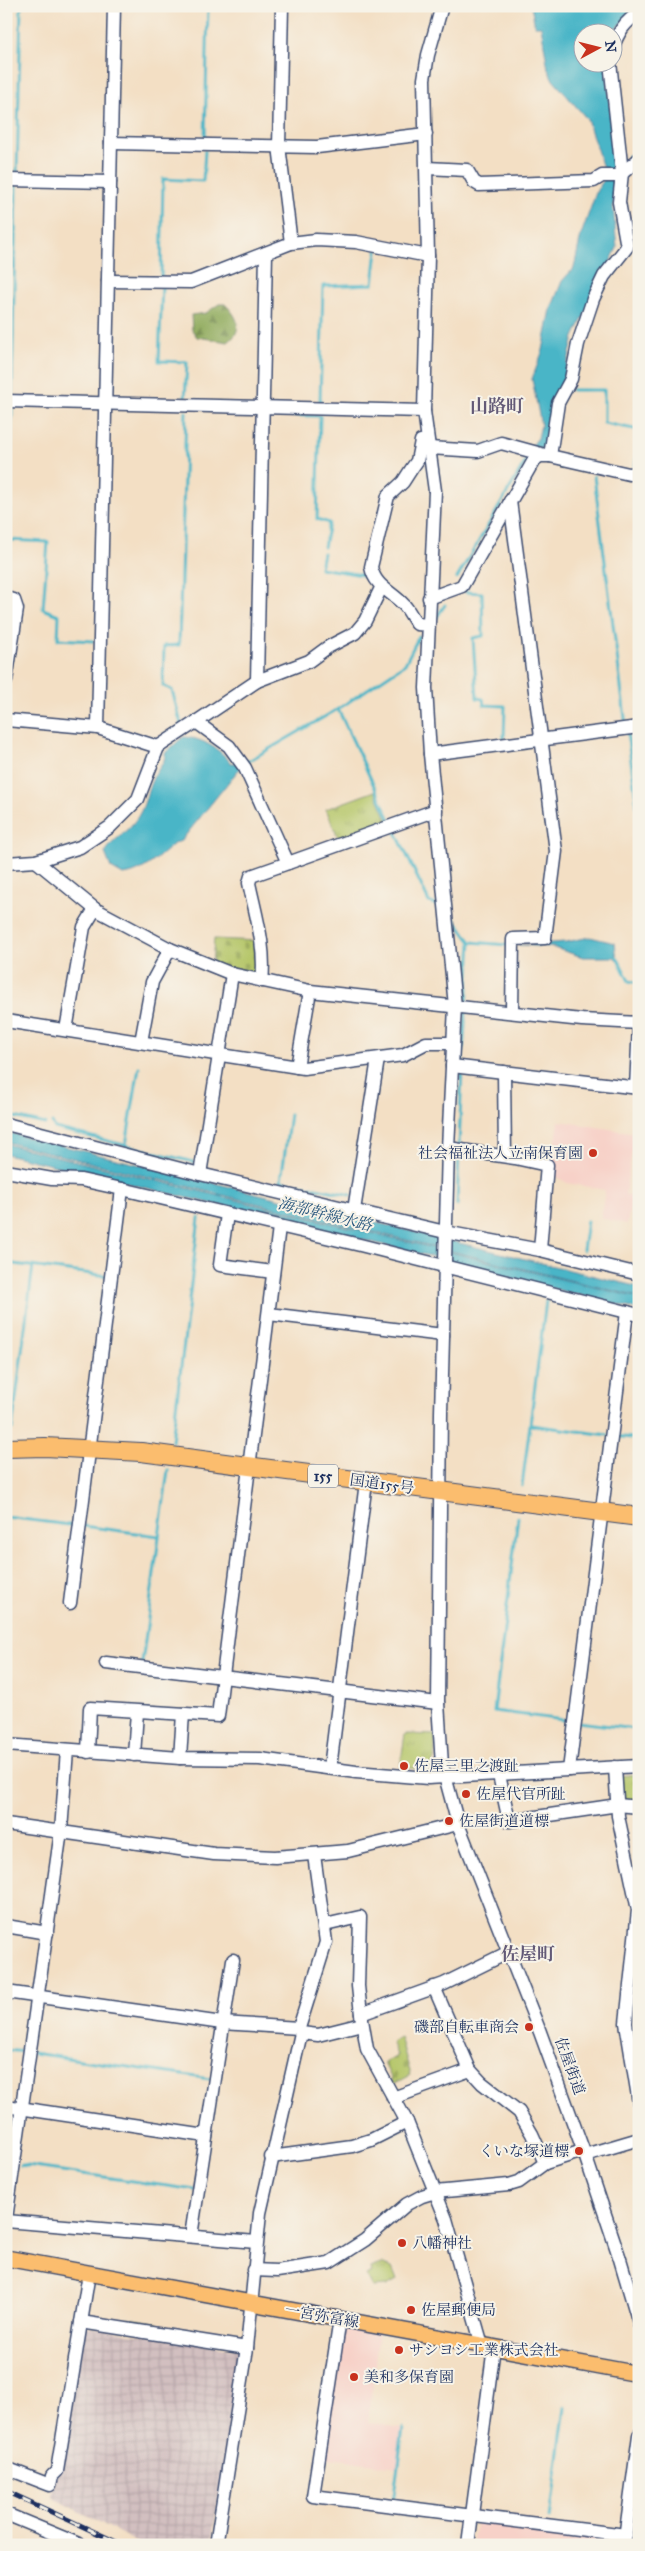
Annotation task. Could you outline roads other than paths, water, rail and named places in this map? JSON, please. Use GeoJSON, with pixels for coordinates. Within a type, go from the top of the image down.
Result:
{"type":"FeatureCollection","features":[{"type":"Feature","properties":{"kind":"highway","name":"国道155号"},"geometry":{"type":"LineString","coordinates":[[6,1448],[45,1447],[142,1452],[639,1517]]}},
{"type":"Feature","properties":{"kind":"main road","name":"一宮弥富線"},"geometry":{"type":"LineString","coordinates":[[6,2258],[639,2374]]}},
{"type":"Feature","properties":{"kind":"street"},"geometry":{"type":"LineString","coordinates":[[98,728],[114,6]]}},
{"type":"Feature","properties":{"kind":"street"},"geometry":{"type":"LineString","coordinates":[[282,6],[279,146],[291,243]]}},
{"type":"Feature","properties":{"kind":"street","name":"佐屋街道"},"geometry":{"type":"LineString","coordinates":[[442,6],[428,55],[424,79],[428,256],[424,411],[435,492],[426,688],[436,810],[463,1007],[452,1043],[458,1067],[455,1149],[445,1232],[442,1335],[438,1703],[444,1778],[458,1824],[509,1952],[584,2153],[620,2259],[639,2324]]}},
{"type":"Feature","properties":{"kind":"street"},"geometry":{"type":"LineString","coordinates":[[622,28],[624,24],[639,13]]}},
{"type":"Feature","properties":{"kind":"street"},"geometry":{"type":"LineString","coordinates":[[429,598],[462,586],[534,460],[540,453],[558,403],[571,379],[578,344],[593,299],[604,276],[627,247],[619,202],[620,175],[611,72]]}},
{"type":"Feature","properties":{"kind":"street"},"geometry":{"type":"LineString","coordinates":[[111,143],[317,147],[426,134]]}},
{"type":"Feature","properties":{"kind":"street"},"geometry":{"type":"LineString","coordinates":[[427,168],[467,170],[474,182],[479,185],[594,181],[602,176],[620,175],[639,159]]}},
{"type":"Feature","properties":{"kind":"street"},"geometry":{"type":"LineString","coordinates":[[6,180],[110,182]]}},
{"type":"Feature","properties":{"kind":"street"},"geometry":{"type":"LineString","coordinates":[[108,281],[191,282],[291,243],[316,240],[356,242],[428,256]]}},
{"type":"Feature","properties":{"kind":"street"},"geometry":{"type":"LineString","coordinates":[[257,680],[266,253]]}},
{"type":"Feature","properties":{"kind":"street"},"geometry":{"type":"LineString","coordinates":[[6,401],[424,411]]}},
{"type":"Feature","properties":{"kind":"street"},"geometry":{"type":"LineString","coordinates":[[428,625],[417,624],[404,604],[381,588],[371,567],[388,496],[403,482],[417,460],[421,441],[428,444],[478,451],[501,443],[629,474],[639,473]]}},
{"type":"Feature","properties":{"kind":"street"},"geometry":{"type":"LineString","coordinates":[[510,501],[556,851],[544,938],[513,938],[512,1012]]}},
{"type":"Feature","properties":{"kind":"street"},"geometry":{"type":"LineString","coordinates":[[6,863],[36,861],[80,847],[110,827],[138,800],[158,748],[257,680],[309,661],[328,647],[355,633],[365,621],[381,588]]}},
{"type":"Feature","properties":{"kind":"street"},"geometry":{"type":"LineString","coordinates":[[6,598],[14,600],[17,609],[6,681]]}},
{"type":"Feature","properties":{"kind":"street"},"geometry":{"type":"LineString","coordinates":[[6,720],[98,728],[158,748]]}},
{"type":"Feature","properties":{"kind":"street"},"geometry":{"type":"LineString","coordinates":[[196,722],[228,746],[242,765],[288,863]]}},
{"type":"Feature","properties":{"kind":"street"},"geometry":{"type":"LineString","coordinates":[[430,754],[639,727]]}},
{"type":"Feature","properties":{"kind":"street"},"geometry":{"type":"LineString","coordinates":[[262,981],[264,959],[262,940],[248,883],[251,876],[436,810]]}},
{"type":"Feature","properties":{"kind":"street"},"geometry":{"type":"LineString","coordinates":[[36,861],[94,909],[170,949],[232,974],[310,991],[582,1020],[639,1023],[637,1088],[458,1067]]}},
{"type":"Feature","properties":{"kind":"street"},"geometry":{"type":"LineString","coordinates":[[66,1030],[84,927],[94,909]]}},
{"type":"Feature","properties":{"kind":"street"},"geometry":{"type":"LineString","coordinates":[[141,1042],[152,982],[170,949]]}},
{"type":"Feature","properties":{"kind":"street"},"geometry":{"type":"LineString","coordinates":[[200,1174],[232,974]]}},
{"type":"Feature","properties":{"kind":"street"},"geometry":{"type":"LineString","coordinates":[[297,1067],[310,991]]}},
{"type":"Feature","properties":{"kind":"street"},"geometry":{"type":"LineString","coordinates":[[6,1021],[297,1067],[378,1059],[403,1055],[426,1043],[452,1043]]}},
{"type":"Feature","properties":{"kind":"street"},"geometry":{"type":"LineString","coordinates":[[354,1210],[378,1059]]}},
{"type":"Feature","properties":{"kind":"street"},"geometry":{"type":"LineString","coordinates":[[504,1072],[505,1156]]}},
{"type":"Feature","properties":{"kind":"street"},"geometry":{"type":"LineString","coordinates":[[6,1124],[200,1174],[445,1232],[540,1250],[639,1274]]}},
{"type":"Feature","properties":{"kind":"street"},"geometry":{"type":"LineString","coordinates":[[455,1149],[505,1156],[547,1165],[540,1250]]}},
{"type":"Feature","properties":{"kind":"street"},"geometry":{"type":"LineString","coordinates":[[6,1171],[52,1179],[81,1180],[122,1189],[444,1265],[633,1314],[611,1434],[600,1512],[569,1770]]}},
{"type":"Feature","properties":{"kind":"street"},"geometry":{"type":"LineString","coordinates":[[70,1602],[122,1189]]}},
{"type":"Feature","properties":{"kind":"street"},"geometry":{"type":"LineString","coordinates":[[227,1214],[220,1265],[273,1272]]}},
{"type":"Feature","properties":{"kind":"street"},"geometry":{"type":"LineString","coordinates":[[88,1752],[90,1708],[218,1716],[221,1677],[279,1227]]}},
{"type":"Feature","properties":{"kind":"street"},"geometry":{"type":"LineString","coordinates":[[269,1314],[442,1335]]}},
{"type":"Feature","properties":{"kind":"street"},"geometry":{"type":"LineString","coordinates":[[330,1768],[366,1482]]}},
{"type":"Feature","properties":{"kind":"street"},"geometry":{"type":"LineString","coordinates":[[106,1663],[438,1703]]}},
{"type":"Feature","properties":{"kind":"street"},"geometry":{"type":"LineString","coordinates":[[134,1755],[137,1712]]}},
{"type":"Feature","properties":{"kind":"street"},"geometry":{"type":"LineString","coordinates":[[180,1758],[183,1714]]}},
{"type":"Feature","properties":{"kind":"street"},"geometry":{"type":"LineString","coordinates":[[6,1745],[180,1758],[260,1759],[365,1773],[444,1778],[639,1766]]}},
{"type":"Feature","properties":{"kind":"street"},"geometry":{"type":"LineString","coordinates":[[67,1750],[61,1832],[6,2220],[256,2242]]}},
{"type":"Feature","properties":{"kind":"street"},"geometry":{"type":"LineString","coordinates":[[615,1767],[618,1805],[638,1914],[632,2024],[639,2103]]}},
{"type":"Feature","properties":{"kind":"street"},"geometry":{"type":"LineString","coordinates":[[499,1775],[508,1821],[618,1805],[639,1807]]}},
{"type":"Feature","properties":{"kind":"street"},"geometry":{"type":"LineString","coordinates":[[6,1824],[244,1857],[314,1855],[348,1851],[458,1824]]}},
{"type":"Feature","properties":{"kind":"street"},"geometry":{"type":"LineString","coordinates":[[216,2545],[247,2348],[256,2242],[272,2157],[300,2030],[326,1942],[314,1855]]}},
{"type":"Feature","properties":{"kind":"street"},"geometry":{"type":"LineString","coordinates":[[325,1925],[360,1916],[358,1986],[366,2049],[406,2122],[435,2192],[446,2219],[488,2346],[468,2545]]}},
{"type":"Feature","properties":{"kind":"street"},"geometry":{"type":"LineString","coordinates":[[6,1926],[47,1933]]}},
{"type":"Feature","properties":{"kind":"street"},"geometry":{"type":"LineString","coordinates":[[6,1992],[222,2023],[300,2030],[318,2035],[362,2019],[509,1952]]}},
{"type":"Feature","properties":{"kind":"street"},"geometry":{"type":"LineString","coordinates":[[192,2236],[222,2023],[233,1960]]}},
{"type":"Feature","properties":{"kind":"street"},"geometry":{"type":"LineString","coordinates":[[434,1987],[470,2070],[482,2083],[519,2112],[532,2134],[545,2163]]}},
{"type":"Feature","properties":{"kind":"street"},"geometry":{"type":"LineString","coordinates":[[393,2098],[470,2070]]}},
{"type":"Feature","properties":{"kind":"street"},"geometry":{"type":"LineString","coordinates":[[6,2106],[206,2136]]}},
{"type":"Feature","properties":{"kind":"street"},"geometry":{"type":"LineString","coordinates":[[272,2157],[352,2146],[371,2140],[406,2122]]}},
{"type":"Feature","properties":{"kind":"street"},"geometry":{"type":"LineString","coordinates":[[254,2270],[277,2271],[329,2263],[365,2240],[407,2204],[435,2192],[508,2185],[519,2182],[545,2163],[639,2139]]}},
{"type":"Feature","properties":{"kind":"street"},"geometry":{"type":"LineString","coordinates":[[6,2468],[50,2485],[52,2476],[57,2471],[89,2273]]}},
{"type":"Feature","properties":{"kind":"street"},"geometry":{"type":"LineString","coordinates":[[340,2319],[313,2496],[629,2537],[639,2435]]}},
{"type":"Feature","properties":{"kind":"street"},"geometry":{"type":"LineString","coordinates":[[81,2322],[247,2348]]}},
{"type":"Feature","properties":{"kind":"street"},"geometry":{"type":"LineString","coordinates":[[6,2514],[54,2540],[81,2545]]}},
{"type":"Feature","properties":{"kind":"water"},"geometry":{"type":"Polygon","coordinates":[[[531,6],[639,6],[622,22],[572,22],[572,72],[607,72],[617,172],[613,206],[617,248],[574,337],[546,449],[530,448],[538,438],[541,425],[532,379],[543,350],[551,309],[562,281],[574,268],[581,235],[597,190],[604,180],[604,171],[587,119],[553,80],[548,69],[541,26],[535,26],[531,6]]]}},
{"type":"Feature","properties":{"kind":"water"},"geometry":{"type":"Polygon","coordinates":[[[183,737],[196,739],[209,745],[231,763],[238,763],[240,768],[181,841],[175,843],[138,871],[123,875],[111,868],[105,853],[111,844],[138,817],[151,782],[163,762],[165,753],[183,737]]]}},
{"type":"Feature","properties":{"kind":"water"},"geometry":{"type":"Polygon","coordinates":[[[590,937],[615,943],[617,960],[614,957],[583,957],[551,947],[519,945],[566,942],[590,937]]]}},
{"type":"Feature","properties":{"kind":"water","name":"海部幹線水路"},"geometry":{"type":"Polygon","coordinates":[[[6,1132],[639,1287],[639,1297],[6,1142],[6,1132]]]}},
{"type":"Feature","properties":{"kind":"water"},"geometry":{"type":"Polygon","coordinates":[[[6,1144],[639,1298],[639,1310],[459,1265],[442,1259],[6,1154],[6,1144]]]}},
{"type":"Feature","properties":{"kind":"waterway"},"geometry":{"type":"LineString","coordinates":[[17,175],[21,6]]}},
{"type":"Feature","properties":{"kind":"waterway"},"geometry":{"type":"LineString","coordinates":[[205,140],[208,6]]}},
{"type":"Feature","properties":{"kind":"waterway"},"geometry":{"type":"LineString","coordinates":[[161,279],[163,179],[203,181],[205,151]]}},
{"type":"Feature","properties":{"kind":"waterway"},"geometry":{"type":"LineString","coordinates":[[628,156],[638,154]]}},
{"type":"Feature","properties":{"kind":"waterway"},"geometry":{"type":"LineString","coordinates":[[12,394],[16,186]]}},
{"type":"Feature","properties":{"kind":"waterway"},"geometry":{"type":"LineString","coordinates":[[320,403],[323,286],[373,284],[377,250]]}},
{"type":"Feature","properties":{"kind":"waterway"},"geometry":{"type":"LineString","coordinates":[[162,285],[159,361],[187,362],[185,401]]}},
{"type":"Feature","properties":{"kind":"waterway"},"geometry":{"type":"LineString","coordinates":[[572,390],[604,390],[604,423],[639,430]]}},
{"type":"Feature","properties":{"kind":"waterway"},"geometry":{"type":"LineString","coordinates":[[12,409],[8,540],[48,542],[43,609],[59,615],[58,639],[93,641]]}},
{"type":"Feature","properties":{"kind":"waterway"},"geometry":{"type":"LineString","coordinates":[[181,724],[172,690],[163,686],[164,646],[179,645],[186,412]]}},
{"type":"Feature","properties":{"kind":"waterway"},"geometry":{"type":"LineString","coordinates":[[268,415],[320,416],[317,519],[329,523],[324,547]]}},
{"type":"Feature","properties":{"kind":"waterway"},"geometry":{"type":"LineString","coordinates":[[638,468],[635,466],[639,446]]}},
{"type":"Feature","properties":{"kind":"waterway"},"geometry":{"type":"LineString","coordinates":[[457,578],[530,454]]}},
{"type":"Feature","properties":{"kind":"waterway"},"geometry":{"type":"LineString","coordinates":[[594,476],[626,726]]}},
{"type":"Feature","properties":{"kind":"waterway"},"geometry":{"type":"LineString","coordinates":[[323,553],[320,568],[368,576]]}},
{"type":"Feature","properties":{"kind":"waterway"},"geometry":{"type":"LineString","coordinates":[[466,592],[482,593],[483,636],[473,638],[477,698],[483,699],[484,705],[505,706],[504,739]]}},
{"type":"Feature","properties":{"kind":"waterway"},"geometry":{"type":"LineString","coordinates":[[434,621],[445,605]]}},
{"type":"Feature","properties":{"kind":"waterway"},"geometry":{"type":"LineString","coordinates":[[245,763],[338,709],[405,664],[419,636]]}},
{"type":"Feature","properties":{"kind":"waterway"},"geometry":{"type":"LineString","coordinates":[[338,709],[391,822]]}},
{"type":"Feature","properties":{"kind":"waterway"},"geometry":{"type":"LineString","coordinates":[[627,732],[639,821]]}},
{"type":"Feature","properties":{"kind":"waterway"},"geometry":{"type":"LineString","coordinates":[[394,828],[429,902],[440,907]]}},
{"type":"Feature","properties":{"kind":"waterway"},"geometry":{"type":"LineString","coordinates":[[451,915],[471,942],[467,1004]]}},
{"type":"Feature","properties":{"kind":"waterway"},"geometry":{"type":"LineString","coordinates":[[471,942],[507,945]]}},
{"type":"Feature","properties":{"kind":"waterway"},"geometry":{"type":"LineString","coordinates":[[617,957],[629,981],[639,983]]}},
{"type":"Feature","properties":{"kind":"waterway"},"geometry":{"type":"LineString","coordinates":[[462,1064],[466,1011]]}},
{"type":"Feature","properties":{"kind":"waterway"},"geometry":{"type":"LineString","coordinates":[[126,1145],[139,1067]]}},
{"type":"Feature","properties":{"kind":"waterway"},"geometry":{"type":"LineString","coordinates":[[459,1147],[462,1070]]}},
{"type":"Feature","properties":{"kind":"waterway"},"geometry":{"type":"LineString","coordinates":[[290,1114],[281,1181],[351,1195]]}},
{"type":"Feature","properties":{"kind":"waterway"},"geometry":{"type":"LineString","coordinates":[[6,1115],[45,1124]]}},
{"type":"Feature","properties":{"kind":"waterway"},"geometry":{"type":"LineString","coordinates":[[52,1123],[55,1128],[194,1162]]}},
{"type":"Feature","properties":{"kind":"waterway"},"geometry":{"type":"LineString","coordinates":[[457,1205],[459,1153]]}},
{"type":"Feature","properties":{"kind":"waterway"},"geometry":{"type":"LineString","coordinates":[[172,1441],[199,1218]]}},
{"type":"Feature","properties":{"kind":"waterway"},"geometry":{"type":"LineString","coordinates":[[583,1250],[587,1221]]}},
{"type":"Feature","properties":{"kind":"waterway"},"geometry":{"type":"LineString","coordinates":[[6,1263],[108,1276]]}},
{"type":"Feature","properties":{"kind":"waterway"},"geometry":{"type":"LineString","coordinates":[[12,1429],[33,1266]]}},
{"type":"Feature","properties":{"kind":"waterway"},"geometry":{"type":"LineString","coordinates":[[522,1486],[546,1301]]}},
{"type":"Feature","properties":{"kind":"waterway"},"geometry":{"type":"LineString","coordinates":[[531,1425],[608,1435]]}},
{"type":"Feature","properties":{"kind":"waterway"},"geometry":{"type":"LineString","coordinates":[[615,1436],[639,1439]]}},
{"type":"Feature","properties":{"kind":"waterway"},"geometry":{"type":"LineString","coordinates":[[142,1663],[168,1470]]}},
{"type":"Feature","properties":{"kind":"waterway"},"geometry":{"type":"LineString","coordinates":[[6,1517],[77,1526]]}},
{"type":"Feature","properties":{"kind":"waterway"},"geometry":{"type":"LineString","coordinates":[[518,1517],[494,1711],[571,1721]]}},
{"type":"Feature","properties":{"kind":"waterway"},"geometry":{"type":"LineString","coordinates":[[83,1526],[159,1536]]}},
{"type":"Feature","properties":{"kind":"waterway"},"geometry":{"type":"LineString","coordinates":[[578,1722],[635,1729]]}},
{"type":"Feature","properties":{"kind":"waterway"},"geometry":{"type":"LineString","coordinates":[[6,2050],[26,2052]]}},
{"type":"Feature","properties":{"kind":"waterway"},"geometry":{"type":"LineString","coordinates":[[33,2053],[210,2079]]}},
{"type":"Feature","properties":{"kind":"waterway"},"geometry":{"type":"LineString","coordinates":[[20,2165],[195,2190]]}},
{"type":"Feature","properties":{"kind":"waterway"},"geometry":{"type":"LineString","coordinates":[[550,2519],[565,2407]]}},
{"type":"Feature","properties":{"kind":"waterway"},"geometry":{"type":"LineString","coordinates":[[393,2502],[403,2428]]}},
{"type":"Feature","properties":{"kind":"railway"},"geometry":{"type":"LineString","coordinates":[[6,2491],[123,2545]]}},
{"type":"Feature","properties":{"kind":"place","name":"社会福祉法人立南保育園"},"geometry":{"type":"Point","coordinates":[593,1153]}},
{"type":"Feature","properties":{"kind":"place","name":"佐屋三里之渡趾"},"geometry":{"type":"Point","coordinates":[404,1766]}},
{"type":"Feature","properties":{"kind":"place","name":"佐屋代官所趾"},"geometry":{"type":"Point","coordinates":[466,1794]}},
{"type":"Feature","properties":{"kind":"place","name":"佐屋街道道標"},"geometry":{"type":"Point","coordinates":[449,1821]}},
{"type":"Feature","properties":{"kind":"place","name":"磯部自転車商会"},"geometry":{"type":"Point","coordinates":[529,2027]}},
{"type":"Feature","properties":{"kind":"place","name":"くいな塚道標"},"geometry":{"type":"Point","coordinates":[579,2151]}},
{"type":"Feature","properties":{"kind":"place","name":"八幡神社"},"geometry":{"type":"Point","coordinates":[402,2243]}},
{"type":"Feature","properties":{"kind":"place","name":"佐屋郵便局"},"geometry":{"type":"Point","coordinates":[411,2310]}},
{"type":"Feature","properties":{"kind":"place","name":"サシヨシ工業株式会社"},"geometry":{"type":"Point","coordinates":[399,2350]}},
{"type":"Feature","properties":{"kind":"place","name":"美和多保育園"},"geometry":{"type":"Point","coordinates":[354,2377]}},
{"type":"Feature","properties":{"kind":"district","name":"山路町"},"geometry":{"type":"Point","coordinates":[497,406]}},
{"type":"Feature","properties":{"kind":"district","name":"佐屋町"},"geometry":{"type":"Point","coordinates":[528,1954]}}]}
